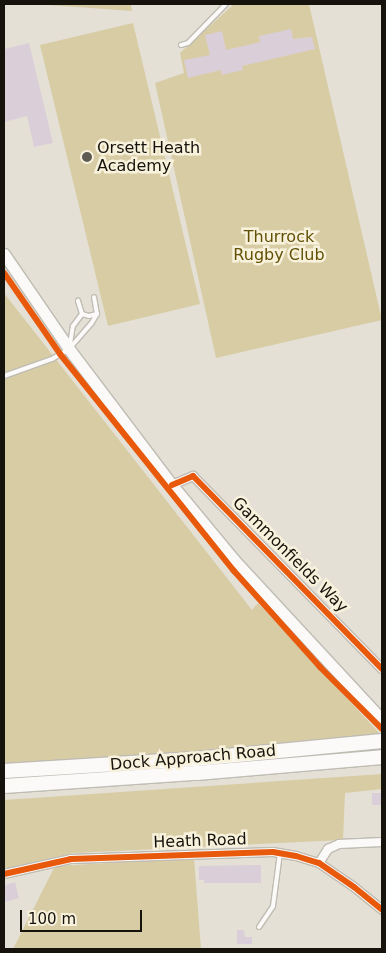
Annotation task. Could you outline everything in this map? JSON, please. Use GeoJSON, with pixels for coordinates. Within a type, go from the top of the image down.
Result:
{"type":"FeatureCollection","features":[{"type":"Feature","properties":{"kind":"highway","name":"Dock Approach Road"},"geometry":{"type":"LineString","coordinates":[[4,771],[187,759],[382,741]]}},
{"type":"Feature","properties":{"kind":"highway","name":"Dock Approach Road"},"geometry":{"type":"LineString","coordinates":[[4,786],[178,775],[382,757]]}},
{"type":"Feature","properties":{"kind":"main road"},"geometry":{"type":"LineString","coordinates":[[4,254],[69,349],[172,485],[234,560],[382,720]]}},
{"type":"Feature","properties":{"kind":"street","name":"Gammonfields Way"},"geometry":{"type":"LineString","coordinates":[[172,485],[193,476],[382,668]]}},
{"type":"Feature","properties":{"kind":"street"},"geometry":{"type":"LineString","coordinates":[[319,863],[328,849],[339,844],[382,842]]}},
{"type":"Feature","properties":{"kind":"street","name":"Heath Road"},"geometry":{"type":"LineString","coordinates":[[4,874],[71,860],[280,853],[319,863],[354,887],[382,910]]}},
{"type":"Feature","properties":{"kind":"lane"},"geometry":{"type":"LineString","coordinates":[[181,45],[188,43],[226,4]]}},
{"type":"Feature","properties":{"kind":"lane"},"geometry":{"type":"LineString","coordinates":[[4,376],[52,358],[69,349],[91,324],[97,314],[94,297]]}},
{"type":"Feature","properties":{"kind":"lane"},"geometry":{"type":"LineString","coordinates":[[78,301],[82,314]]}},
{"type":"Feature","properties":{"kind":"lane"},"geometry":{"type":"LineString","coordinates":[[82,314],[89,316],[97,314]]}},
{"type":"Feature","properties":{"kind":"lane"},"geometry":{"type":"LineString","coordinates":[[69,349],[73,326],[82,314]]}},
{"type":"Feature","properties":{"kind":"lane"},"geometry":{"type":"LineString","coordinates":[[259,927],[273,906],[280,853]]}},
{"type":"Feature","properties":{"kind":"green space"},"geometry":{"type":"Polygon","coordinates":[[[34,4],[131,4],[132,11],[34,4]]]}},
{"type":"Feature","properties":{"kind":"green space","name":"Thurrock Rugby Club"},"geometry":{"type":"Polygon","coordinates":[[[234,4],[309,4],[382,320],[216,358],[155,83],[184,73],[180,53],[234,4]]]}},
{"type":"Feature","properties":{"kind":"green space"},"geometry":{"type":"Polygon","coordinates":[[[133,23],[200,304],[108,326],[40,45],[133,23]]]}},
{"type":"Feature","properties":{"kind":"green space"},"geometry":{"type":"Polygon","coordinates":[[[4,293],[252,610],[258,603],[382,736],[123,758],[4,764],[4,293]]]}},
{"type":"Feature","properties":{"kind":"green space"},"geometry":{"type":"Polygon","coordinates":[[[382,774],[382,789],[345,793],[343,840],[74,853],[4,869],[4,800],[382,774]]]}},
{"type":"Feature","properties":{"kind":"green space"},"geometry":{"type":"Polygon","coordinates":[[[194,858],[201,949],[13,949],[55,866],[194,858]]]}},
{"type":"Feature","properties":{"kind":"building"},"geometry":{"type":"Polygon","coordinates":[[[291,29],[293,39],[312,37],[315,49],[242,66],[243,70],[222,75],[221,70],[188,78],[184,60],[210,55],[205,35],[222,31],[226,50],[260,42],[259,36],[291,29]]]}},
{"type":"Feature","properties":{"kind":"building"},"geometry":{"type":"Polygon","coordinates":[[[29,43],[53,143],[34,147],[27,116],[4,122],[4,49],[29,43]]]}},
{"type":"Feature","properties":{"kind":"building"},"geometry":{"type":"Polygon","coordinates":[[[372,793],[382,793],[382,805],[372,805],[372,793]]]}},
{"type":"Feature","properties":{"kind":"building"},"geometry":{"type":"Polygon","coordinates":[[[261,865],[261,883],[204,883],[204,880],[199,880],[199,866],[261,865]]]}},
{"type":"Feature","properties":{"kind":"building"},"geometry":{"type":"Polygon","coordinates":[[[15,882],[19,898],[4,902],[4,886],[15,882]]]}},
{"type":"Feature","properties":{"kind":"building"},"geometry":{"type":"Polygon","coordinates":[[[237,930],[244,930],[245,937],[252,937],[252,944],[237,944],[237,930]]]}},
{"type":"Feature","properties":{"kind":"cycle path"},"geometry":{"type":"LineString","coordinates":[[4,273],[60,354],[234,571],[320,667],[382,729]]}},
{"type":"Feature","properties":{"kind":"cycle path"},"geometry":{"type":"LineString","coordinates":[[172,485],[193,476],[382,669]]}},
{"type":"Feature","properties":{"kind":"cycle path"},"geometry":{"type":"LineString","coordinates":[[4,874],[71,859],[273,852],[319,863],[354,887],[382,910]]}},
{"type":"Feature","properties":{"kind":"place","name":"Orsett Heath Academy"},"geometry":{"type":"Point","coordinates":[87,157]}}]}
